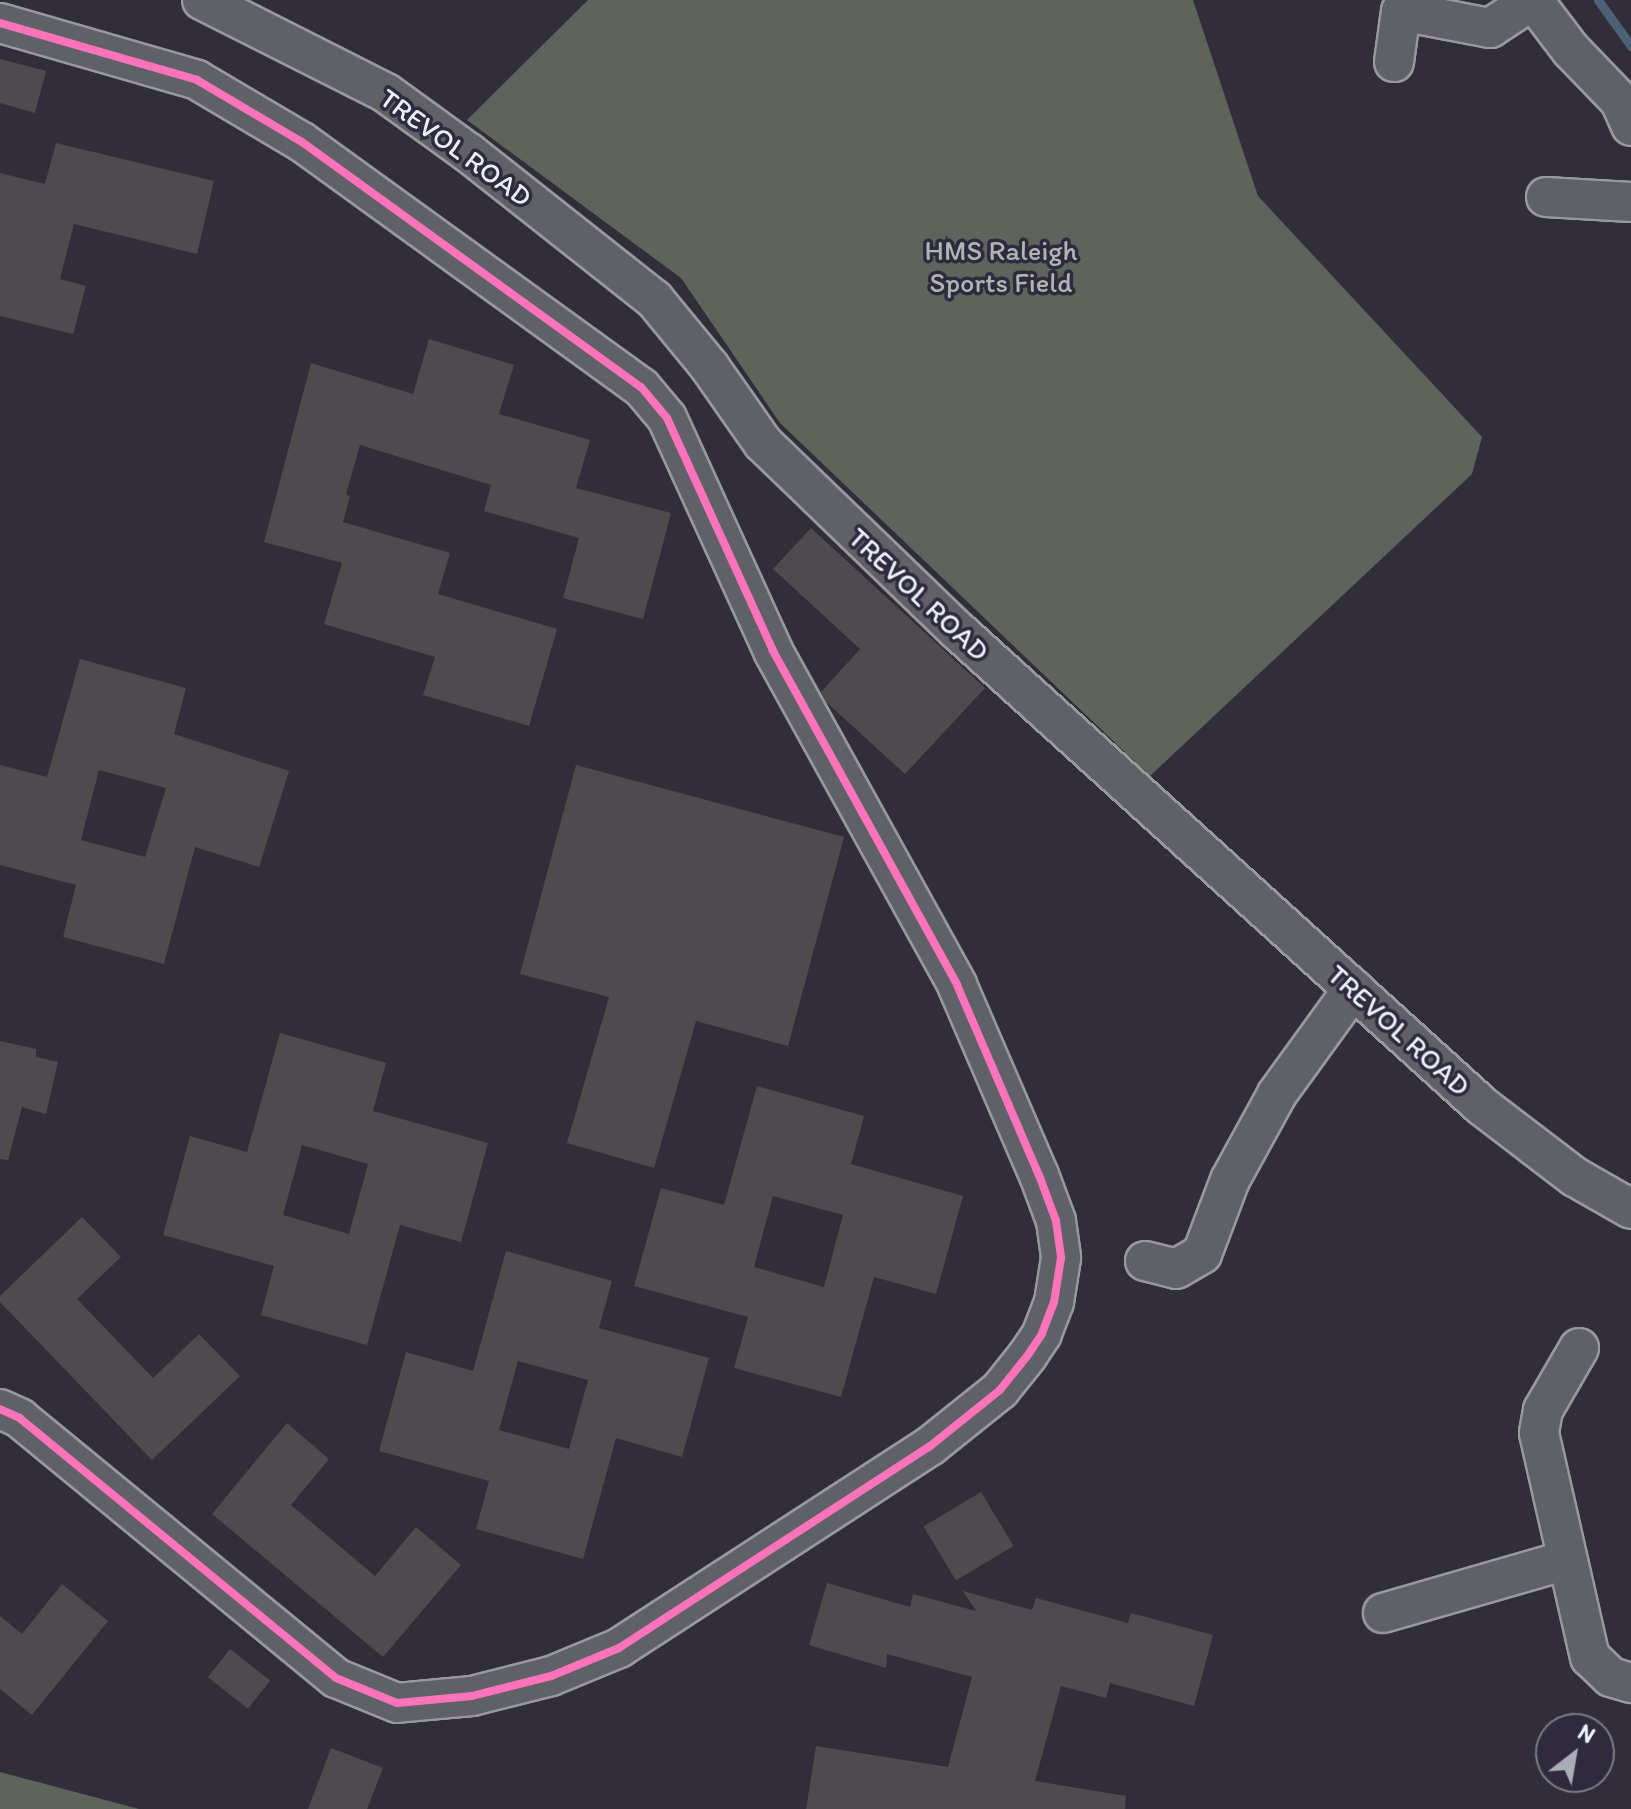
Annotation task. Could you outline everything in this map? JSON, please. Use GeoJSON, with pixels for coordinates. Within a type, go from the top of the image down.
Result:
{"type":"FeatureCollection","features":[{"type":"Feature","properties":{"kind":"street","name":"TREVOL ROAD"},"geometry":{"type":"LineString","coordinates":[[202,0],[386,93],[469,153],[654,299],[709,366],[763,443],[840,521],[1482,1106],[1575,1177],[1631,1209]]}},
{"type":"Feature","properties":{"kind":"street"},"geometry":{"type":"LineString","coordinates":[[1394,62],[1401,11],[1490,28],[1533,0],[1571,50],[1620,101],[1631,126]]}},
{"type":"Feature","properties":{"kind":"street"},"geometry":{"type":"LineString","coordinates":[[0,23],[197,80],[302,142],[641,387],[667,418],[773,651],[957,985],[1039,1175],[1056,1221],[1061,1258],[1054,1302],[1028,1355],[1000,1390],[930,1446],[619,1648],[551,1676],[472,1696],[397,1703],[336,1678],[20,1418],[0,1409]]}},
{"type":"Feature","properties":{"kind":"street"},"geometry":{"type":"LineString","coordinates":[[1546,197],[1631,202]]}},
{"type":"Feature","properties":{"kind":"street"},"geometry":{"type":"LineString","coordinates":[[1145,1261],[1176,1269],[1202,1254],[1230,1180],[1277,1094],[1353,989]]}},
{"type":"Feature","properties":{"kind":"street"},"geometry":{"type":"LineString","coordinates":[[1579,1348],[1543,1410],[1539,1433],[1590,1657],[1611,1677],[1631,1683]]}},
{"type":"Feature","properties":{"kind":"street"},"geometry":{"type":"LineString","coordinates":[[1383,1613],[1567,1560]]}},
{"type":"Feature","properties":{"kind":"green space","name":"HMS Raleigh Sports Field"},"geometry":{"type":"Polygon","coordinates":[[[588,0],[1193,0],[1258,196],[1482,437],[1472,474],[1150,776],[780,423],[681,278],[467,120],[588,0]]]}},
{"type":"Feature","properties":{"kind":"green space"},"geometry":{"type":"Polygon","coordinates":[[[0,1772],[139,1809],[0,1809],[0,1772]]]}},
{"type":"Feature","properties":{"kind":"building"},"geometry":{"type":"Polygon","coordinates":[[[0,59],[46,71],[35,113],[0,103],[0,59]]]}},
{"type":"Feature","properties":{"kind":"building"},"geometry":{"type":"Polygon","coordinates":[[[56,143],[214,181],[197,254],[74,224],[60,279],[86,286],[73,334],[0,316],[0,173],[45,184],[56,143]]]}},
{"type":"Feature","properties":{"kind":"building"},"geometry":{"type":"Polygon","coordinates":[[[429,339],[514,365],[499,414],[590,440],[576,488],[671,513],[643,619],[563,598],[579,538],[484,511],[491,485],[360,445],[346,494],[350,496],[343,522],[450,553],[438,594],[557,629],[529,726],[423,695],[435,657],[324,624],[342,563],[264,542],[311,363],[413,394],[429,339]]]}},
{"type":"Feature","properties":{"kind":"building"},"geometry":{"type":"Polygon","coordinates":[[[811,528],[985,688],[905,774],[826,702],[821,692],[860,649],[773,569],[811,528]]]}},
{"type":"Feature","properties":{"kind":"building"},"geometry":{"type":"Polygon","coordinates":[[[80,659],[186,688],[174,734],[289,771],[259,867],[195,847],[164,964],[63,937],[76,885],[0,865],[0,765],[47,777],[80,659]],[[99,770],[81,840],[145,857],[166,788],[99,770]]]}},
{"type":"Feature","properties":{"kind":"building"},"geometry":{"type":"Polygon","coordinates":[[[576,765],[844,837],[788,1046],[696,1021],[654,1168],[567,1143],[609,997],[520,974],[576,765]]]}},
{"type":"Feature","properties":{"kind":"building"},"geometry":{"type":"Polygon","coordinates":[[[280,1033],[386,1063],[373,1111],[488,1143],[461,1242],[400,1225],[367,1345],[261,1315],[274,1266],[163,1235],[190,1136],[247,1152],[280,1033]],[[302,1145],[283,1215],[349,1234],[368,1164],[302,1145]]]}},
{"type":"Feature","properties":{"kind":"building"},"geometry":{"type":"Polygon","coordinates":[[[0,1041],[36,1049],[36,1057],[58,1062],[46,1114],[22,1107],[8,1160],[0,1159],[0,1041]]]}},
{"type":"Feature","properties":{"kind":"building"},"geometry":{"type":"Polygon","coordinates":[[[757,1086],[864,1116],[851,1164],[963,1196],[936,1294],[874,1277],[841,1397],[734,1368],[748,1317],[634,1286],[661,1188],[724,1205],[757,1086]],[[773,1196],[754,1267],[824,1287],[843,1215],[773,1196]]]}},
{"type":"Feature","properties":{"kind":"building"},"geometry":{"type":"Polygon","coordinates":[[[82,1217],[121,1257],[77,1299],[153,1378],[199,1334],[240,1376],[152,1460],[0,1302],[0,1296],[82,1217]]]}},
{"type":"Feature","properties":{"kind":"building"},"geometry":{"type":"Polygon","coordinates":[[[506,1251],[612,1281],[599,1328],[709,1358],[682,1457],[616,1438],[583,1559],[476,1529],[489,1481],[379,1451],[406,1352],[473,1371],[506,1251]],[[518,1361],[499,1430],[569,1449],[588,1380],[518,1361]]]}},
{"type":"Feature","properties":{"kind":"building"},"geometry":{"type":"Polygon","coordinates":[[[287,1423],[329,1459],[291,1505],[375,1576],[416,1527],[461,1565],[383,1657],[212,1514],[287,1423]]]}},
{"type":"Feature","properties":{"kind":"building"},"geometry":{"type":"Polygon","coordinates":[[[981,1492],[1013,1546],[956,1581],[924,1527],[981,1492]]]}},
{"type":"Feature","properties":{"kind":"building"},"geometry":{"type":"Polygon","coordinates":[[[827,1583],[910,1607],[913,1594],[976,1611],[963,1591],[1032,1610],[1036,1598],[1128,1623],[1131,1613],[1213,1635],[1194,1706],[1110,1683],[1106,1698],[1061,1686],[1035,1781],[1126,1796],[1125,1809],[806,1809],[816,1746],[948,1767],[972,1677],[887,1654],[886,1668],[809,1645],[827,1583]]]}},
{"type":"Feature","properties":{"kind":"building"},"geometry":{"type":"Polygon","coordinates":[[[62,1584],[108,1621],[32,1715],[0,1689],[0,1616],[22,1634],[62,1584]]]}},
{"type":"Feature","properties":{"kind":"building"},"geometry":{"type":"Polygon","coordinates":[[[230,1649],[270,1680],[248,1709],[208,1677],[230,1649]]]}},
{"type":"Feature","properties":{"kind":"building"},"geometry":{"type":"Polygon","coordinates":[[[331,1748],[383,1768],[367,1809],[308,1809],[331,1748]]]}},
{"type":"Feature","properties":{"kind":"waterway"},"geometry":{"type":"LineString","coordinates":[[1598,0],[1631,46]]}},
{"type":"Feature","properties":{"kind":"cycle path"},"geometry":{"type":"LineString","coordinates":[[0,23],[197,80],[302,142],[641,387],[667,418],[773,651],[957,985],[1039,1175],[1056,1221],[1061,1258],[1054,1302],[1042,1334],[1028,1355],[1000,1390],[930,1446],[619,1648],[551,1676],[472,1696],[397,1703],[336,1678],[20,1418],[0,1409]]}}]}
